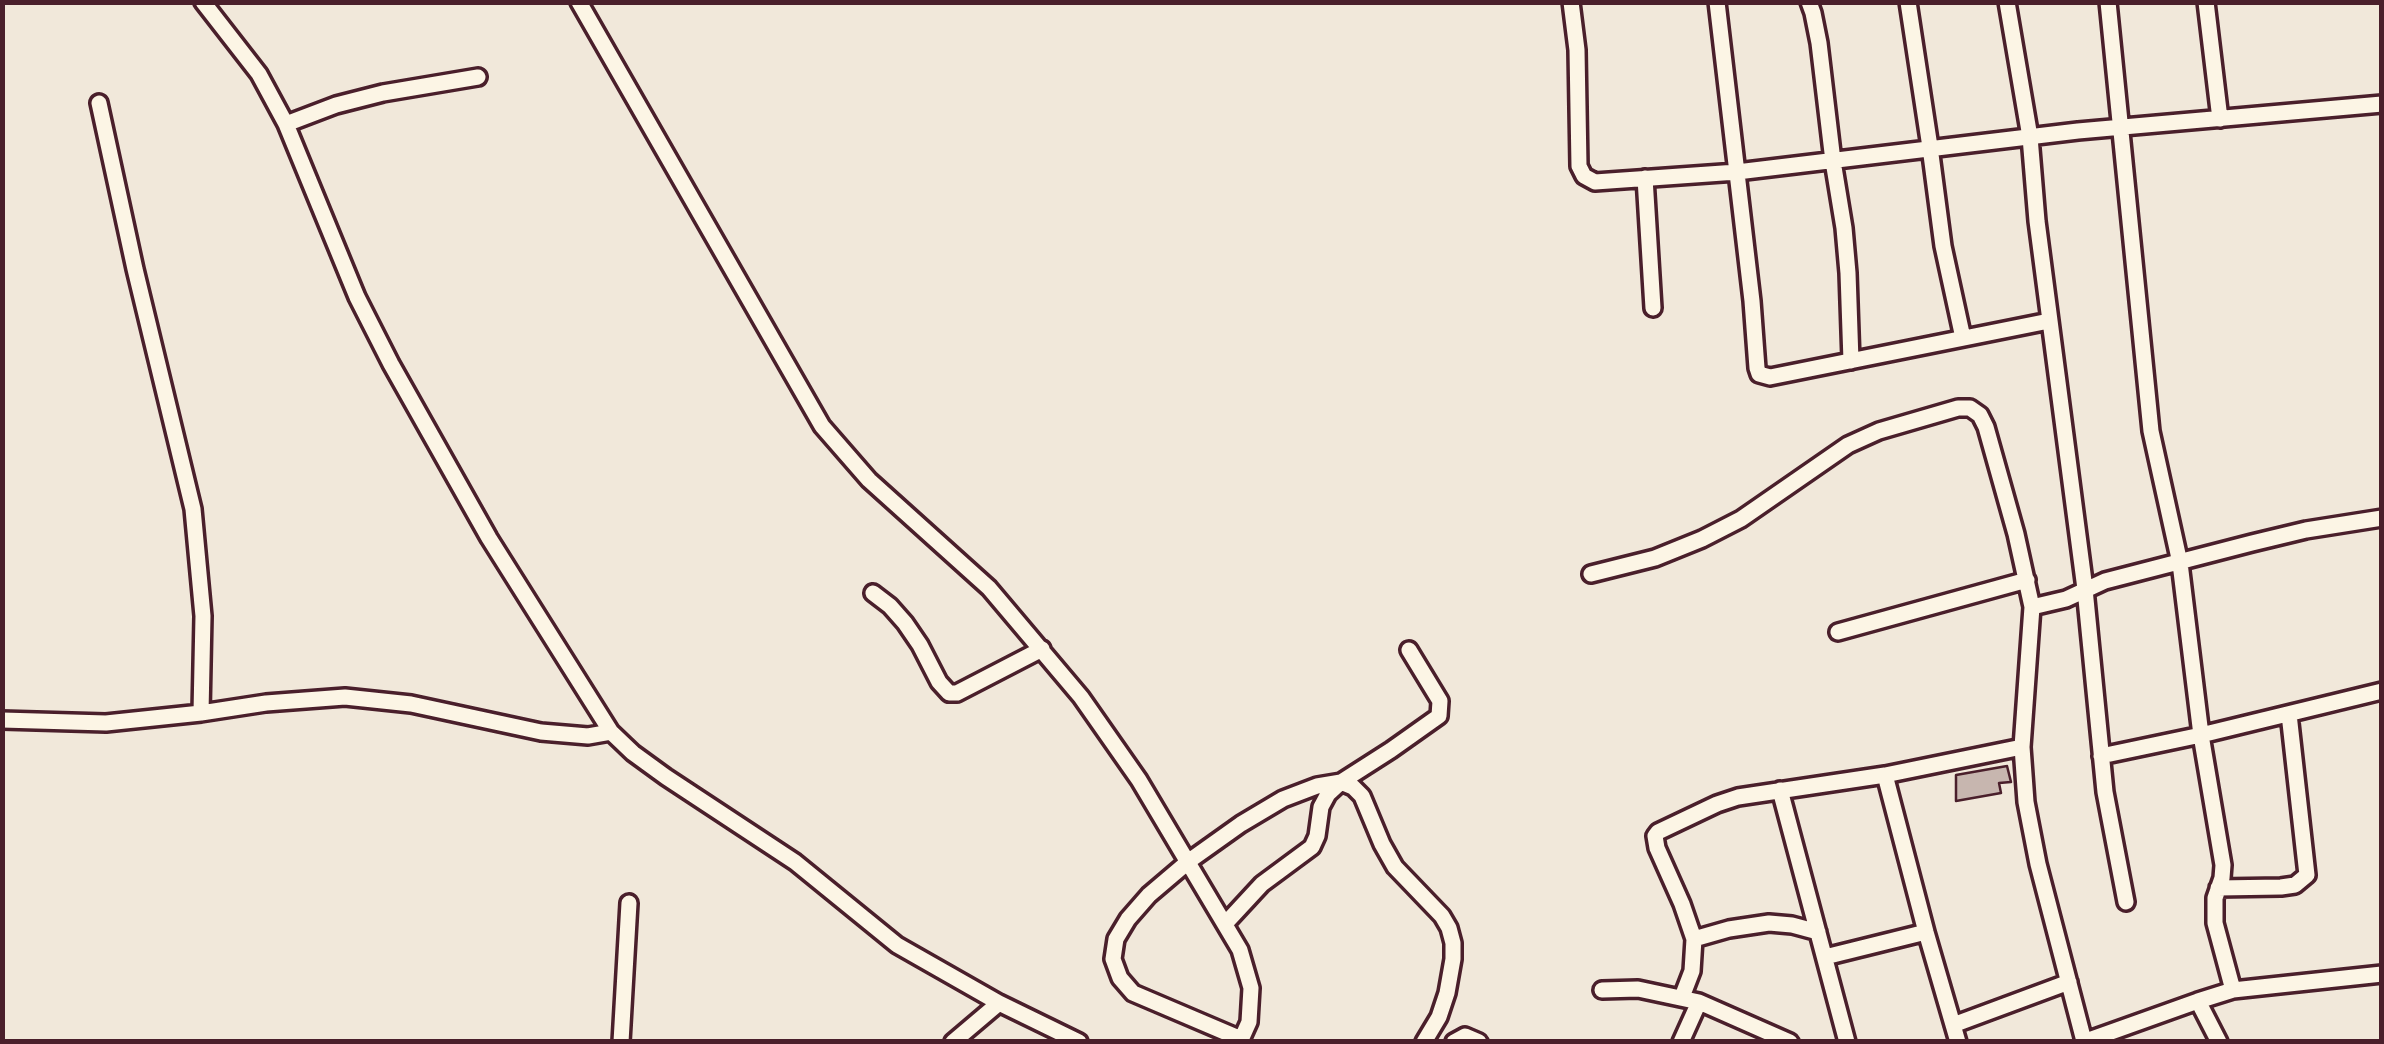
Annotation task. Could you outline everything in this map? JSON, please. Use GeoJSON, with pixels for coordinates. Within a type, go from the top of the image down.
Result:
{"type":"FeatureCollection","features":[{"type":"Feature","properties":{"kind":"street"},"geometry":{"type":"LineString","coordinates":[[204,2],[259,74],[286,124],[356,296],[391,364],[489,538],[611,732],[633,754],[795,862],[897,944],[999,1003],[1078,1042]]}},
{"type":"Feature","properties":{"kind":"street"},"geometry":{"type":"LineString","coordinates":[[579,2],[822,426],[870,480],[989,588],[1042,648],[1130,766],[1189,861],[1240,950],[1251,988],[1248,1022],[1241,1040],[1132,993],[1120,978],[1113,959],[1116,939],[1149,894],[1189,861],[1283,800],[1316,786],[1341,782],[1362,796],[1395,867],[1449,928],[1453,959],[1447,993],[1424,1042]]}},
{"type":"Feature","properties":{"kind":"street"},"geometry":{"type":"LineString","coordinates":[[1571,2],[1579,166],[1584,176],[1595,182],[1833,162],[2078,130],[2382,104]]}},
{"type":"Feature","properties":{"kind":"street"},"geometry":{"type":"LineString","coordinates":[[1717,2],[1759,374],[1770,377],[2049,321]]}},
{"type":"Feature","properties":{"kind":"street"},"geometry":{"type":"LineString","coordinates":[[1809,2],[1844,228],[1851,361]]}},
{"type":"Feature","properties":{"kind":"street"},"geometry":{"type":"LineString","coordinates":[[1908,2],[1942,246],[1962,338]]}},
{"type":"Feature","properties":{"kind":"street"},"geometry":{"type":"LineString","coordinates":[[2008,2],[2030,137],[2036,221],[2085,589],[2110,825],[2126,902]]}},
{"type":"Feature","properties":{"kind":"street"},"geometry":{"type":"LineString","coordinates":[[2108,2],[2152,431],[2180,563],[2201,736],[2222,865],[2215,923],[2233,990]]}},
{"type":"Feature","properties":{"kind":"street"},"geometry":{"type":"LineString","coordinates":[[2206,2],[2220,119]]}},
{"type":"Feature","properties":{"kind":"street"},"geometry":{"type":"LineString","coordinates":[[286,124],[383,93],[478,77]]}},
{"type":"Feature","properties":{"kind":"street"},"geometry":{"type":"LineString","coordinates":[[99,104],[194,509],[203,616],[201,713]]}},
{"type":"Feature","properties":{"kind":"street"},"geometry":{"type":"LineString","coordinates":[[1644,178],[1652,308]]}},
{"type":"Feature","properties":{"kind":"street"},"geometry":{"type":"LineString","coordinates":[[1591,574],[1656,558],[1702,539],[1742,519],[1848,446],[1879,431],[1970,408],[1980,415],[1986,427],[2032,607],[2022,748],[2026,802],[2084,1041],[2233,990],[2382,974]]}},
{"type":"Feature","properties":{"kind":"street"},"geometry":{"type":"LineString","coordinates":[[2032,607],[2066,599],[2105,582],[2306,530],[2382,518]]}},
{"type":"Feature","properties":{"kind":"street"},"geometry":{"type":"LineString","coordinates":[[1838,632],[2027,580]]}},
{"type":"Feature","properties":{"kind":"street"},"geometry":{"type":"LineString","coordinates":[[872,593],[905,622],[949,693],[957,693],[1042,648]]}},
{"type":"Feature","properties":{"kind":"street"},"geometry":{"type":"LineString","coordinates":[[1225,924],[1262,884],[1312,846],[1328,794],[1439,716],[1440,701],[1409,650]]}},
{"type":"Feature","properties":{"kind":"street"},"geometry":{"type":"LineString","coordinates":[[2101,756],[2201,736],[2382,691]]}},
{"type":"Feature","properties":{"kind":"street"},"geometry":{"type":"LineString","coordinates":[[2,720],[106,723],[345,697],[411,704],[541,732],[588,736],[611,732]]}},
{"type":"Feature","properties":{"kind":"street"},"geometry":{"type":"LineString","coordinates":[[2218,888],[2295,885],[2307,875],[2289,714]]}},
{"type":"Feature","properties":{"kind":"street"},"geometry":{"type":"LineString","coordinates":[[1681,1042],[1691,1000],[1694,938],[1656,848],[1658,832],[1738,797],[1885,775],[2022,748]]}},
{"type":"Feature","properties":{"kind":"street"},"geometry":{"type":"LineString","coordinates":[[1885,775],[1956,1033],[2069,982]]}},
{"type":"Feature","properties":{"kind":"street"},"geometry":{"type":"LineString","coordinates":[[1780,790],[1847,1042]]}},
{"type":"Feature","properties":{"kind":"street"},"geometry":{"type":"LineString","coordinates":[[621,1042],[629,903]]}},
{"type":"Feature","properties":{"kind":"street"},"geometry":{"type":"LineString","coordinates":[[1694,938],[1769,923],[1818,932]]}},
{"type":"Feature","properties":{"kind":"street"},"geometry":{"type":"LineString","coordinates":[[1825,957],[1926,932]]}},
{"type":"Feature","properties":{"kind":"street"},"geometry":{"type":"LineString","coordinates":[[1602,990],[1638,989],[1691,1000],[1790,1042]]}},
{"type":"Feature","properties":{"kind":"street"},"geometry":{"type":"LineString","coordinates":[[2198,1001],[2219,1042]]}},
{"type":"Feature","properties":{"kind":"street"},"geometry":{"type":"LineString","coordinates":[[953,1042],[999,1003]]}},
{"type":"Feature","properties":{"kind":"street"},"geometry":{"type":"LineString","coordinates":[[1042,1042],[1051,1026]]}},
{"type":"Feature","properties":{"kind":"street"},"geometry":{"type":"LineString","coordinates":[[1454,1042],[1465,1036],[1479,1042]]}},
{"type":"Feature","properties":{"kind":"building"},"geometry":{"type":"Polygon","coordinates":[[[2007,766],[2011,782],[1999,783],[2001,793],[1956,801],[1956,775],[2007,766]]]}}]}
